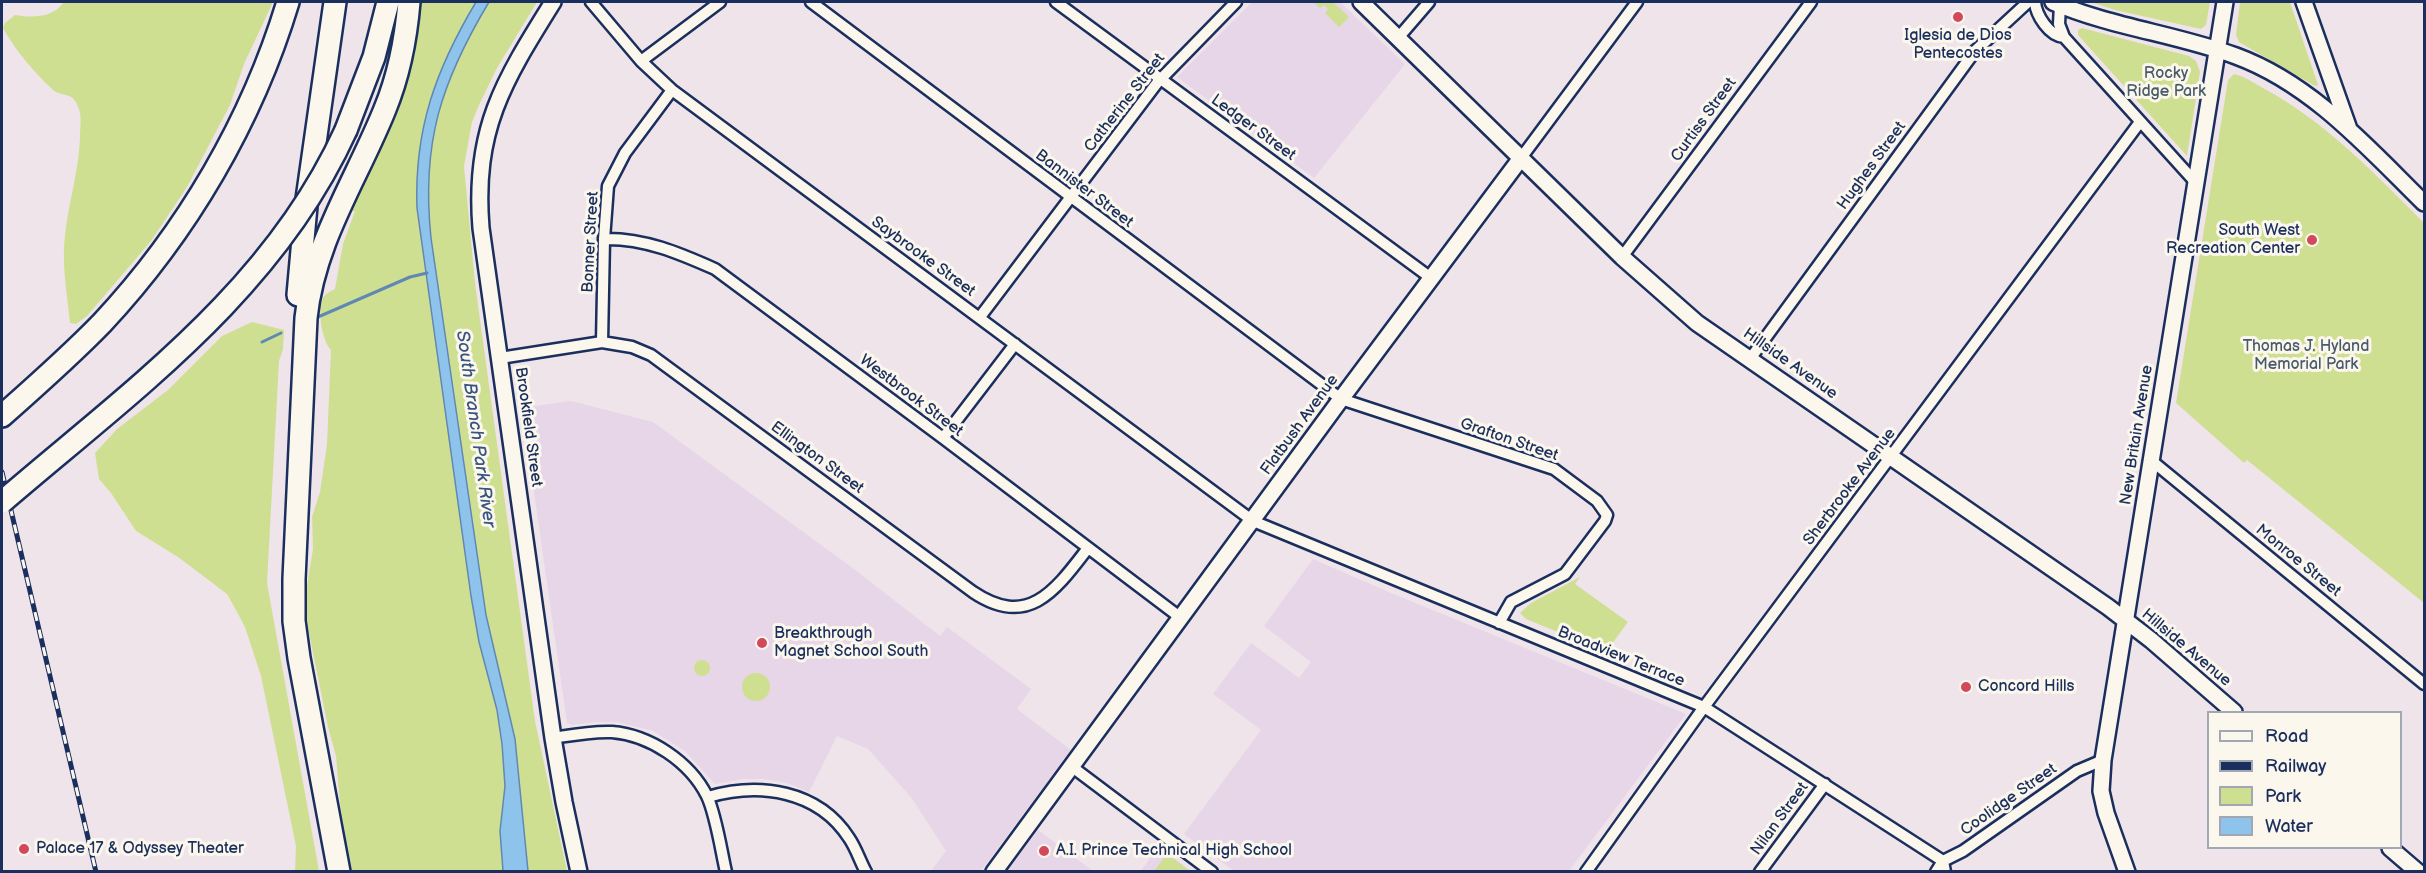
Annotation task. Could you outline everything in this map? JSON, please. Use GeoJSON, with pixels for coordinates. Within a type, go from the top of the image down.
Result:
{"type":"FeatureCollection","features":[{"type":"Feature","properties":{"kind":"highway"},"geometry":{"type":"LineString","coordinates":[[2,416],[65,360],[103,321],[161,253],[212,176],[259,81],[288,2]]}},
{"type":"Feature","properties":{"kind":"highway"},"geometry":{"type":"LineString","coordinates":[[329,872],[290,666],[285,623],[284,583],[301,254],[335,2]]}},
{"type":"Feature","properties":{"kind":"highway"},"geometry":{"type":"LineString","coordinates":[[2,502],[176,352],[238,293],[292,225],[321,180],[346,130],[374,57],[388,2]]}},
{"type":"Feature","properties":{"kind":"highway"},"geometry":{"type":"LineString","coordinates":[[339,872],[299,658],[294,614],[306,318],[313,277],[322,245],[376,130],[393,87],[409,2]]}},
{"type":"Feature","properties":{"kind":"street","name":"Brookfield Street"},"geometry":{"type":"LineString","coordinates":[[553,2],[502,86],[489,123],[482,158],[479,193],[553,738],[579,872]]}},
{"type":"Feature","properties":{"kind":"street","name":"Saybrooke Street"},"geometry":{"type":"LineString","coordinates":[[591,2],[641,61],[672,90],[1253,521]]}},
{"type":"Feature","properties":{"kind":"street"},"geometry":{"type":"LineString","coordinates":[[641,61],[720,2]]}},
{"type":"Feature","properties":{"kind":"street","name":"Bannister Street"},"geometry":{"type":"LineString","coordinates":[[811,2],[1341,399]]}},
{"type":"Feature","properties":{"kind":"street","name":"Ledger Street"},"geometry":{"type":"LineString","coordinates":[[1056,2],[1431,278]]}},
{"type":"Feature","properties":{"kind":"street","name":"Catherine Street"},"geometry":{"type":"LineString","coordinates":[[980,317],[1161,78],[1236,2]]}},
{"type":"Feature","properties":{"kind":"street","name":"Hillside Avenue"},"geometry":{"type":"LineString","coordinates":[[1361,2],[1622,257],[1697,323],[2125,620],[2233,711]]}},
{"type":"Feature","properties":{"kind":"street"},"geometry":{"type":"LineString","coordinates":[[1398,38],[1429,2]]}},
{"type":"Feature","properties":{"kind":"street","name":"Flatbush Avenue"},"geometry":{"type":"LineString","coordinates":[[994,872],[1341,399],[1637,2]]}},
{"type":"Feature","properties":{"kind":"street","name":"Curtiss Street"},"geometry":{"type":"LineString","coordinates":[[1622,257],[1810,2]]}},
{"type":"Feature","properties":{"kind":"street","name":"Hughes Street"},"geometry":{"type":"LineString","coordinates":[[1750,359],[1975,51],[2028,2]]}},
{"type":"Feature","properties":{"kind":"street"},"geometry":{"type":"LineString","coordinates":[[2035,2],[2039,17],[2055,35],[2064,37]]}},
{"type":"Feature","properties":{"kind":"street","name":"New Britain Avenue"},"geometry":{"type":"LineString","coordinates":[[2127,872],[2106,813],[2101,791],[2103,760],[2225,2]]}},
{"type":"Feature","properties":{"kind":"street"},"geometry":{"type":"LineString","coordinates":[[2304,2],[2349,129]]}},
{"type":"Feature","properties":{"kind":"street"},"geometry":{"type":"LineString","coordinates":[[2197,184],[2064,37],[2059,24],[2056,3],[2110,21],[2217,50],[2256,65],[2314,99],[2349,129],[2424,203]]}},
{"type":"Feature","properties":{"kind":"street","name":"Bonner Street"},"geometry":{"type":"LineString","coordinates":[[602,342],[605,206],[608,186],[625,153],[672,90]]}},
{"type":"Feature","properties":{"kind":"street","name":"Sherbrooke Avenue"},"geometry":{"type":"LineString","coordinates":[[1586,872],[1704,707],[2140,122]]}},
{"type":"Feature","properties":{"kind":"street","name":"Westbrook Street"},"geometry":{"type":"LineString","coordinates":[[604,239],[625,238],[643,242],[665,248],[715,269],[1181,618]]}},
{"type":"Feature","properties":{"kind":"street","name":"Ellington Street"},"geometry":{"type":"LineString","coordinates":[[500,358],[602,342],[632,347],[651,355],[973,592],[994,605],[1010,609],[1033,604],[1065,578],[1088,548]]}},
{"type":"Feature","properties":{"kind":"street"},"geometry":{"type":"LineString","coordinates":[[943,438],[1015,344]]}},
{"type":"Feature","properties":{"kind":"street","name":"Grafton Street"},"geometry":{"type":"LineString","coordinates":[[1341,399],[1554,469],[1603,507],[1607,515],[1603,527],[1569,570],[1561,577],[1530,590],[1511,602],[1500,623]]}},
{"type":"Feature","properties":{"kind":"street","name":"Monroe Street"},"geometry":{"type":"LineString","coordinates":[[2152,462],[2424,684]]}},
{"type":"Feature","properties":{"kind":"street","name":"Broadview Terrace"},"geometry":{"type":"LineString","coordinates":[[1253,521],[1704,707],[1824,784],[1944,866]]}},
{"type":"Feature","properties":{"kind":"street"},"geometry":{"type":"LineString","coordinates":[[553,738],[596,732],[632,735],[669,753],[687,768],[708,797],[726,872]]}},
{"type":"Feature","properties":{"kind":"street","name":"Coolidge Street"},"geometry":{"type":"LineString","coordinates":[[1936,872],[1963,850],[2077,771],[2103,760]]}},
{"type":"Feature","properties":{"kind":"street"},"geometry":{"type":"LineString","coordinates":[[1071,766],[1212,872]]}},
{"type":"Feature","properties":{"kind":"street","name":"Nilan Street"},"geometry":{"type":"LineString","coordinates":[[1760,872],[1824,784]]}},
{"type":"Feature","properties":{"kind":"street"},"geometry":{"type":"LineString","coordinates":[[708,797],[753,789],[780,791],[801,799],[824,811],[836,822],[849,838],[866,872]]}},
{"type":"Feature","properties":{"kind":"street"},"geometry":{"type":"LineString","coordinates":[[2391,849],[2418,872]]}},
{"type":"Feature","properties":{"kind":"shaded area"},"geometry":{"type":"Polygon","coordinates":[[[1252,2],[1340,2],[1405,64],[1314,178],[1177,77],[1252,2]]]}},
{"type":"Feature","properties":{"kind":"shaded area","name":"Breakthrough Magnet School South"},"geometry":{"type":"Polygon","coordinates":[[[571,401],[653,422],[858,572],[940,636],[947,627],[1031,689],[1017,709],[1071,750],[981,871],[931,871],[946,851],[911,797],[868,749],[837,736],[809,792],[787,783],[763,779],[743,779],[715,784],[685,751],[653,731],[617,722],[572,725],[567,723],[522,408],[571,401]]]}},
{"type":"Feature","properties":{"kind":"shaded area"},"geometry":{"type":"Polygon","coordinates":[[[1313,559],[1686,714],[1569,871],[1234,871],[1184,834],[1261,730],[1213,694],[1251,643],[1299,678],[1311,662],[1264,626],[1313,559]]]}},
{"type":"Feature","properties":{"kind":"shaded area","name":"A.I. Prince Technical High School"},"geometry":{"type":"Polygon","coordinates":[[[1038,830],[1093,871],[1007,871],[1038,830]]]}},
{"type":"Feature","properties":{"kind":"shaded area","name":"A.I. Prince Technical High School"},"geometry":{"type":"Polygon","coordinates":[[[1159,846],[1191,871],[1140,872],[1159,846]]]}},
{"type":"Feature","properties":{"kind":"green space"},"geometry":{"type":"Polygon","coordinates":[[[64,2],[273,2],[244,64],[230,105],[187,187],[151,241],[87,316],[76,324],[70,323],[65,283],[64,243],[79,152],[80,112],[73,99],[56,92],[38,75],[3,28],[5,23],[15,15],[42,16],[54,11],[64,2]]]}},
{"type":"Feature","properties":{"kind":"green space"},"geometry":{"type":"Polygon","coordinates":[[[419,2],[537,2],[497,68],[479,105],[472,122],[464,166],[475,283],[535,721],[567,871],[352,871],[340,804],[336,756],[308,628],[305,598],[313,549],[312,517],[320,492],[327,444],[331,350],[323,333],[321,303],[326,295],[335,289],[343,244],[355,211],[347,211],[405,81],[417,34],[419,2]]]}},
{"type":"Feature","properties":{"kind":"green space"},"geometry":{"type":"Polygon","coordinates":[[[1313,2],[1333,2],[1349,17],[1339,27],[1325,13],[1328,9],[1324,5],[1320,8],[1313,2]]]}},
{"type":"Feature","properties":{"kind":"green space","name":"Rocky Ridge Park"},"geometry":{"type":"Polygon","coordinates":[[[2091,2],[2210,2],[2206,25],[2201,29],[2115,10],[2091,2]]]}},
{"type":"Feature","properties":{"kind":"green space"},"geometry":{"type":"Polygon","coordinates":[[[2240,2],[2290,2],[2318,85],[2315,86],[2239,42],[2236,35],[2240,2]]]}},
{"type":"Feature","properties":{"kind":"green space","name":"Rocky Ridge Park"},"geometry":{"type":"Polygon","coordinates":[[[2082,28],[2189,56],[2196,61],[2200,72],[2187,156],[2078,35],[2078,30],[2082,28]]]}},
{"type":"Feature","properties":{"kind":"green space","name":"Thomas J. Hyland Memorial Park"},"geometry":{"type":"Polygon","coordinates":[[[2234,74],[2249,80],[2308,116],[2368,167],[2424,223],[2424,603],[2247,460],[2244,463],[2176,403],[2228,80],[2234,74]]]}},
{"type":"Feature","properties":{"kind":"green space"},"geometry":{"type":"Polygon","coordinates":[[[252,322],[284,330],[283,349],[279,361],[267,583],[319,871],[295,871],[296,846],[261,676],[245,627],[236,610],[227,594],[178,557],[136,531],[99,479],[95,453],[117,429],[168,390],[222,336],[252,322]]]}},
{"type":"Feature","properties":{"kind":"green space"},"geometry":{"type":"Polygon","coordinates":[[[1580,577],[1575,584],[1628,622],[1606,652],[1526,619],[1520,613],[1531,603],[1580,577]]]}},
{"type":"Feature","properties":{"kind":"green space"},"geometry":{"type":"Polygon","coordinates":[[[699,660],[705,660],[710,668],[708,674],[699,676],[694,671],[694,665],[699,660]]]}},
{"type":"Feature","properties":{"kind":"green space"},"geometry":{"type":"Polygon","coordinates":[[[756,673],[766,677],[770,687],[766,697],[756,701],[746,697],[742,687],[746,677],[756,673]]]}},
{"type":"Feature","properties":{"kind":"green space"},"geometry":{"type":"Polygon","coordinates":[[[1167,854],[1190,871],[1154,871],[1167,854]]]}},
{"type":"Feature","properties":{"kind":"water"},"geometry":{"type":"Polygon","coordinates":[[[476,2],[489,2],[458,59],[438,114],[432,143],[429,172],[431,238],[486,615],[515,739],[528,871],[503,871],[500,831],[505,786],[502,744],[497,710],[479,642],[471,596],[417,208],[419,152],[430,100],[449,51],[476,2]]]}},
{"type":"Feature","properties":{"kind":"waterway"},"geometry":{"type":"LineString","coordinates":[[318,317],[410,277],[427,273]]}},
{"type":"Feature","properties":{"kind":"waterway"},"geometry":{"type":"LineString","coordinates":[[262,342],[281,333]]}},
{"type":"Feature","properties":{"kind":"railway"},"geometry":{"type":"LineString","coordinates":[[2,472],[96,872]]}},
{"type":"Feature","properties":{"kind":"place","name":"Iglesia de Dios Pentecostes"},"geometry":{"type":"Point","coordinates":[1958,17]}},
{"type":"Feature","properties":{"kind":"place","name":"South West Recreation Center"},"geometry":{"type":"Point","coordinates":[2312,240]}},
{"type":"Feature","properties":{"kind":"place","name":"Breakthrough Magnet School South"},"geometry":{"type":"Point","coordinates":[762,643]}},
{"type":"Feature","properties":{"kind":"place","name":"Concord Hills"},"geometry":{"type":"Point","coordinates":[1966,687]}},
{"type":"Feature","properties":{"kind":"place","name":"Palace 17 & Odyssey Theater"},"geometry":{"type":"Point","coordinates":[24,849]}},
{"type":"Feature","properties":{"kind":"place","name":"A.I. Prince Technical High School"},"geometry":{"type":"Point","coordinates":[1044,851]}},
{"type":"Feature","properties":{"kind":"water label","name":"South Branch Park River"},"geometry":{"type":"Point","coordinates":[475,429]}}]}
